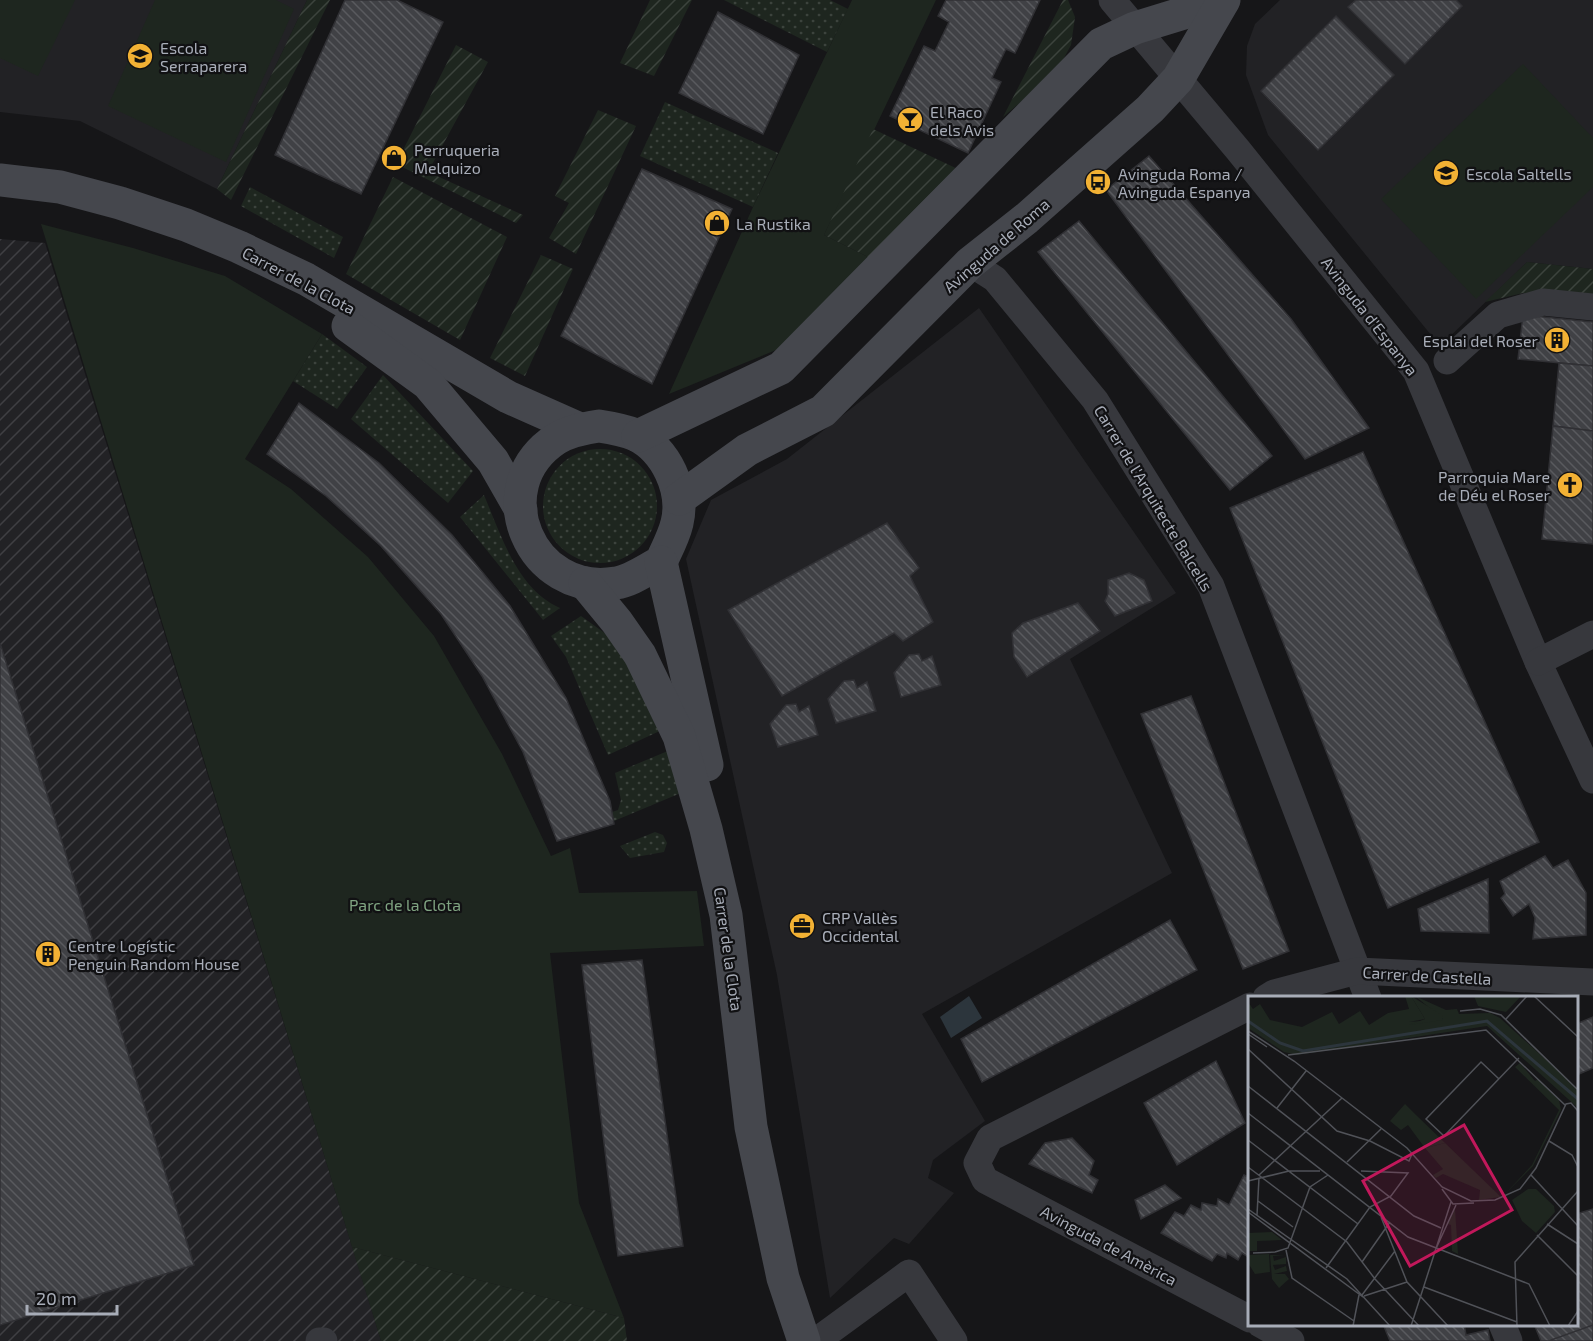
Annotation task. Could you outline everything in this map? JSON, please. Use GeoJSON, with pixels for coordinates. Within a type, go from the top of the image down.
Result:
{"type":"FeatureCollection","features":[{"type":"Feature","properties":{"kind":"street","name":"Avinguda d'Espanya"},"geometry":{"type":"LineString","coordinates":[[1112,0],[1416,371],[1538,662],[1593,780]]}},
{"type":"Feature","properties":{"kind":"street","name":"Avinguda de Roma"},"geometry":{"type":"LineString","coordinates":[[638,436],[781,368],[1101,44],[1135,28],[1223,1]]}},
{"type":"Feature","properties":{"kind":"street","name":"Avinguda de Roma"},"geometry":{"type":"LineString","coordinates":[[679,498],[747,450],[823,411],[970,263],[1027,218],[1150,109],[1178,79],[1223,1]]}},
{"type":"Feature","properties":{"kind":"street","name":"Carrer de la Clota"},"geometry":{"type":"LineString","coordinates":[[0,180],[60,187],[120,203],[186,225],[306,279],[508,397],[580,429]]}},
{"type":"Feature","properties":{"kind":"street","name":"Carrer de la Clota"},"geometry":{"type":"LineString","coordinates":[[0,198],[25,200],[135,226],[236,265],[318,307],[428,384],[494,461],[521,510]]}},
{"type":"Feature","properties":{"kind":"street","name":"Carrer de l'Arquitecte Balcells"},"geometry":{"type":"LineString","coordinates":[[970,263],[995,279],[1095,400],[1211,586],[1367,996]]}},
{"type":"Feature","properties":{"kind":"street"},"geometry":{"type":"LineString","coordinates":[[1447,360],[1498,315],[1543,302],[1593,307]]}},
{"type":"Feature","properties":{"kind":"street"},"geometry":{"type":"LineString","coordinates":[[599,426],[619,429],[638,436],[654,448],[666,463],[679,498],[678,521],[661,562],[618,583],[594,585],[570,580],[549,567],[532,549],[523,526],[520,502],[525,479],[537,456],[556,439],[580,429],[599,426]]}},
{"type":"Feature","properties":{"kind":"street","name":"Carrer de la Clota"},"geometry":{"type":"LineString","coordinates":[[661,562],[709,808],[719,850],[748,944],[777,1166],[815,1340]]}},
{"type":"Feature","properties":{"kind":"street","name":"Carrer de la Clota"},"geometry":{"type":"LineString","coordinates":[[585,583],[640,655],[679,736],[709,808]]}},
{"type":"Feature","properties":{"kind":"street"},"geometry":{"type":"LineString","coordinates":[[1538,662],[1593,634]]}},
{"type":"Feature","properties":{"kind":"street","name":"Carrer de Castella"},"geometry":{"type":"LineString","coordinates":[[1269,996],[1357,971],[1593,982]]}},
{"type":"Feature","properties":{"kind":"street","name":"Avinguda de Amèrica"},"geometry":{"type":"LineString","coordinates":[[1248,1007],[990,1138],[977,1163],[985,1180],[1248,1318]]}},
{"type":"Feature","properties":{"kind":"street"},"geometry":{"type":"LineString","coordinates":[[815,1340],[909,1273],[954,1341]]}},
{"type":"Feature","properties":{"kind":"street"},"geometry":{"type":"LineString","coordinates":[[1264,1326],[1291,1341]]}},
{"type":"Feature","properties":{"kind":"street"},"geometry":{"type":"LineString","coordinates":[[1503,1326],[1509,1341]]}},
{"type":"Feature","properties":{"kind":"shaded area","name":"Escola Serraparera"},"geometry":{"type":"Polygon","coordinates":[[[0,0],[307,0],[217,189],[80,121],[0,112],[0,0]]]}},
{"type":"Feature","properties":{"kind":"shaded area","name":"Escola Saltells"},"geometry":{"type":"Polygon","coordinates":[[[1280,0],[1593,0],[1593,269],[1527,262],[1440,346],[1268,135],[1246,75],[1247,46],[1255,24],[1280,0]]]}},
{"type":"Feature","properties":{"kind":"shaded area"},"geometry":{"type":"Polygon","coordinates":[[[0,239],[45,243],[381,1341],[0,1341],[0,239]]]}},
{"type":"Feature","properties":{"kind":"shaded area"},"geometry":{"type":"Polygon","coordinates":[[[979,308],[1176,593],[1070,659],[1172,873],[922,1014],[985,1121],[933,1160],[928,1178],[954,1193],[909,1244],[894,1238],[830,1298],[777,975],[686,559],[711,500],[787,459],[979,308]]]}},
{"type":"Feature","properties":{"kind":"shaded area"},"geometry":{"type":"Polygon","coordinates":[[[969,996],[982,1018],[951,1038],[940,1017],[969,996]]]}},
{"type":"Feature","properties":{"kind":"green space"},"geometry":{"type":"Polygon","coordinates":[[[0,0],[75,0],[38,76],[0,58],[0,0]]]}},
{"type":"Feature","properties":{"kind":"green space"},"geometry":{"type":"Polygon","coordinates":[[[155,0],[276,0],[294,9],[226,162],[108,106],[155,0]]]}},
{"type":"Feature","properties":{"kind":"green space"},"geometry":{"type":"Polygon","coordinates":[[[307,0],[330,0],[231,200],[217,189],[307,0]]]}},
{"type":"Feature","properties":{"kind":"green space"},"geometry":{"type":"Polygon","coordinates":[[[650,0],[692,0],[654,76],[620,63],[650,0]]]}},
{"type":"Feature","properties":{"kind":"green space"},"geometry":{"type":"Polygon","coordinates":[[[724,0],[830,0],[848,9],[827,52],[724,0]]]}},
{"type":"Feature","properties":{"kind":"green space"},"geometry":{"type":"Polygon","coordinates":[[[852,0],[936,0],[824,235],[874,260],[786,346],[669,394],[753,207],[852,0]]]}},
{"type":"Feature","properties":{"kind":"green space"},"geometry":{"type":"Polygon","coordinates":[[[1063,0],[1068,0],[1075,17],[1071,45],[1057,71],[1003,117],[1063,0]]]}},
{"type":"Feature","properties":{"kind":"green space"},"geometry":{"type":"Polygon","coordinates":[[[456,45],[488,62],[428,172],[523,215],[516,223],[396,164],[456,45]]]}},
{"type":"Feature","properties":{"kind":"green space"},"geometry":{"type":"Polygon","coordinates":[[[1523,64],[1593,138],[1593,187],[1476,299],[1381,199],[1523,64]]]}},
{"type":"Feature","properties":{"kind":"green space"},"geometry":{"type":"Polygon","coordinates":[[[665,102],[778,153],[753,207],[640,156],[665,102]]]}},
{"type":"Feature","properties":{"kind":"green space"},"geometry":{"type":"Polygon","coordinates":[[[598,110],[636,126],[576,254],[549,238],[569,203],[555,196],[598,110]]]}},
{"type":"Feature","properties":{"kind":"green space"},"geometry":{"type":"Polygon","coordinates":[[[873,129],[962,171],[874,260],[824,235],[873,129]]]}},
{"type":"Feature","properties":{"kind":"green space"},"geometry":{"type":"Polygon","coordinates":[[[393,177],[507,237],[460,340],[346,274],[393,177]]]}},
{"type":"Feature","properties":{"kind":"green space"},"geometry":{"type":"Polygon","coordinates":[[[250,187],[343,237],[334,258],[241,206],[250,187]]]}},
{"type":"Feature","properties":{"kind":"green space","name":"Parc de la Clota"},"geometry":{"type":"Polygon","coordinates":[[[41,224],[133,248],[225,276],[322,334],[245,459],[291,489],[368,557],[434,636],[502,754],[551,856],[570,848],[579,893],[697,891],[704,946],[550,953],[579,1203],[624,1318],[352,1247],[41,224]]]}},
{"type":"Feature","properties":{"kind":"green space"},"geometry":{"type":"Polygon","coordinates":[[[541,255],[573,269],[525,376],[490,358],[541,255]]]}},
{"type":"Feature","properties":{"kind":"green space"},"geometry":{"type":"Polygon","coordinates":[[[1527,262],[1593,269],[1593,303],[1523,293],[1485,302],[1527,262]]]}},
{"type":"Feature","properties":{"kind":"green space"},"geometry":{"type":"Polygon","coordinates":[[[322,334],[367,367],[337,409],[293,381],[322,334]]]}},
{"type":"Feature","properties":{"kind":"green space"},"geometry":{"type":"Polygon","coordinates":[[[383,375],[473,471],[448,503],[351,419],[383,375]]]}},
{"type":"Feature","properties":{"kind":"green space"},"geometry":{"type":"Polygon","coordinates":[[[600,449],[622,453],[632,458],[648,474],[653,484],[657,506],[653,528],[648,538],[632,554],[622,559],[600,563],[578,559],[568,554],[552,538],[547,528],[543,506],[547,484],[552,474],[568,458],[578,453],[600,449]]]}},
{"type":"Feature","properties":{"kind":"green space"},"geometry":{"type":"Polygon","coordinates":[[[484,495],[504,543],[522,574],[532,588],[560,608],[543,620],[460,517],[484,495]]]}},
{"type":"Feature","properties":{"kind":"green space"},"geometry":{"type":"Polygon","coordinates":[[[581,616],[613,639],[664,729],[608,755],[566,657],[551,636],[581,616]]]}},
{"type":"Feature","properties":{"kind":"green space"},"geometry":{"type":"Polygon","coordinates":[[[675,748],[688,790],[614,821],[612,812],[618,810],[621,800],[615,773],[675,748]]]}},
{"type":"Feature","properties":{"kind":"green space"},"geometry":{"type":"Polygon","coordinates":[[[655,832],[663,835],[667,843],[664,852],[630,858],[620,846],[655,832]]]}},
{"type":"Feature","properties":{"kind":"green space"},"geometry":{"type":"Polygon","coordinates":[[[352,1247],[624,1318],[627,1341],[381,1341],[352,1247]]]}},
{"type":"Feature","properties":{"kind":"building"},"geometry":{"type":"Polygon","coordinates":[[[345,0],[397,0],[443,22],[361,194],[275,155],[345,0]]]}},
{"type":"Feature","properties":{"kind":"building"},"geometry":{"type":"Polygon","coordinates":[[[946,0],[1040,0],[1015,53],[1006,49],[992,78],[1001,82],[968,153],[890,116],[924,46],[935,51],[949,22],[938,16],[946,0]]]}},
{"type":"Feature","properties":{"kind":"building"},"geometry":{"type":"Polygon","coordinates":[[[1356,0],[1456,0],[1462,6],[1405,64],[1348,7],[1356,0]]]}},
{"type":"Feature","properties":{"kind":"building"},"geometry":{"type":"Polygon","coordinates":[[[718,12],[799,55],[763,134],[679,93],[718,12]]]}},
{"type":"Feature","properties":{"kind":"building"},"geometry":{"type":"Polygon","coordinates":[[[1336,16],[1394,75],[1318,150],[1261,91],[1336,16]]]}},
{"type":"Feature","properties":{"kind":"building"},"geometry":{"type":"Polygon","coordinates":[[[1149,156],[1291,319],[1369,428],[1305,459],[1106,190],[1149,156]]]}},
{"type":"Feature","properties":{"kind":"building"},"geometry":{"type":"Polygon","coordinates":[[[642,169],[732,209],[652,384],[561,336],[642,169]]]}},
{"type":"Feature","properties":{"kind":"building"},"geometry":{"type":"Polygon","coordinates":[[[1079,221],[1272,456],[1230,490],[1038,252],[1079,221]]]}},
{"type":"Feature","properties":{"kind":"building","name":"Esplai del Roser"},"geometry":{"type":"Polygon","coordinates":[[[1523,315],[1593,322],[1593,366],[1518,359],[1523,315]]]}},
{"type":"Feature","properties":{"kind":"building"},"geometry":{"type":"Polygon","coordinates":[[[1559,363],[1593,366],[1593,431],[1553,426],[1559,363]]]}},
{"type":"Feature","properties":{"kind":"building"},"geometry":{"type":"Polygon","coordinates":[[[299,403],[379,463],[452,535],[510,606],[566,698],[610,801],[614,824],[557,841],[523,752],[482,676],[441,614],[381,546],[326,496],[267,454],[299,403]]]}},
{"type":"Feature","properties":{"kind":"building","name":"Parroquia Mare de Déu el Roser"},"geometry":{"type":"Polygon","coordinates":[[[1553,426],[1593,431],[1593,544],[1542,539],[1553,426]]]}},
{"type":"Feature","properties":{"kind":"building"},"geometry":{"type":"Polygon","coordinates":[[[1363,452],[1539,842],[1388,908],[1230,508],[1363,452]]]}},
{"type":"Feature","properties":{"kind":"building"},"geometry":{"type":"Polygon","coordinates":[[[887,523],[919,568],[910,576],[933,622],[903,641],[894,633],[782,696],[728,610],[887,523]]]}},
{"type":"Feature","properties":{"kind":"building"},"geometry":{"type":"Polygon","coordinates":[[[1129,573],[1144,580],[1152,601],[1115,616],[1105,601],[1108,594],[1108,580],[1129,573]]]}},
{"type":"Feature","properties":{"kind":"building"},"geometry":{"type":"Polygon","coordinates":[[[1078,603],[1100,631],[1027,677],[1014,657],[1012,633],[1023,623],[1078,603]]]}},
{"type":"Feature","properties":{"kind":"building","name":"Centre Logístic Penguin Random House"},"geometry":{"type":"Polygon","coordinates":[[[0,643],[194,1265],[0,1325],[0,643]]]}},
{"type":"Feature","properties":{"kind":"building"},"geometry":{"type":"Polygon","coordinates":[[[919,654],[922,661],[932,656],[941,685],[901,697],[894,673],[909,655],[919,654]]]}},
{"type":"Feature","properties":{"kind":"building"},"geometry":{"type":"Polygon","coordinates":[[[854,680],[857,688],[867,682],[876,711],[836,723],[828,699],[844,681],[854,680]]]}},
{"type":"Feature","properties":{"kind":"building"},"geometry":{"type":"Polygon","coordinates":[[[1191,696],[1289,951],[1243,969],[1141,714],[1191,696]]]}},
{"type":"Feature","properties":{"kind":"building"},"geometry":{"type":"Polygon","coordinates":[[[796,704],[799,712],[809,706],[818,735],[778,747],[770,724],[786,705],[796,704]]]}},
{"type":"Feature","properties":{"kind":"building"},"geometry":{"type":"Polygon","coordinates":[[[1545,856],[1553,868],[1568,860],[1586,893],[1586,935],[1533,939],[1535,918],[1529,904],[1513,916],[1501,898],[1505,894],[1500,881],[1545,856]]]}},
{"type":"Feature","properties":{"kind":"building"},"geometry":{"type":"Polygon","coordinates":[[[1488,879],[1489,933],[1421,931],[1418,909],[1488,879]]]}},
{"type":"Feature","properties":{"kind":"building"},"geometry":{"type":"Polygon","coordinates":[[[1170,920],[1197,970],[982,1082],[961,1039],[1170,920]]]}},
{"type":"Feature","properties":{"kind":"building"},"geometry":{"type":"Polygon","coordinates":[[[642,960],[683,1246],[618,1256],[582,965],[642,960]]]}},
{"type":"Feature","properties":{"kind":"building"},"geometry":{"type":"Polygon","coordinates":[[[1593,1017],[1593,1068],[1579,1074],[1578,1072],[1578,1023],[1593,1017]]]}},
{"type":"Feature","properties":{"kind":"building"},"geometry":{"type":"Polygon","coordinates":[[[1216,1061],[1245,1123],[1177,1165],[1144,1103],[1216,1061]]]}},
{"type":"Feature","properties":{"kind":"building"},"geometry":{"type":"Polygon","coordinates":[[[1072,1138],[1094,1161],[1089,1175],[1098,1180],[1092,1193],[1029,1164],[1045,1143],[1072,1138]]]}},
{"type":"Feature","properties":{"kind":"building"},"geometry":{"type":"Polygon","coordinates":[[[1244,1175],[1248,1177],[1248,1257],[1242,1253],[1238,1260],[1227,1253],[1226,1258],[1217,1254],[1212,1261],[1161,1233],[1175,1212],[1184,1216],[1191,1205],[1201,1210],[1202,1203],[1217,1206],[1218,1199],[1229,1205],[1244,1175]]]}},
{"type":"Feature","properties":{"kind":"building"},"geometry":{"type":"Polygon","coordinates":[[[1165,1185],[1181,1198],[1141,1219],[1135,1200],[1165,1185]]]}},
{"type":"Feature","properties":{"kind":"building"},"geometry":{"type":"Polygon","coordinates":[[[1593,1209],[1593,1341],[1541,1341],[1535,1326],[1578,1326],[1578,1213],[1593,1209]]]}},
{"type":"Feature","properties":{"kind":"building"},"geometry":{"type":"Polygon","coordinates":[[[1593,1325],[1593,1341],[1551,1341],[1551,1340],[1593,1325]]]}},
{"type":"Feature","properties":{"kind":"building"},"geometry":{"type":"Polygon","coordinates":[[[1384,1326],[1464,1326],[1466,1335],[1488,1330],[1490,1341],[1390,1341],[1384,1326]]]}},
{"type":"Feature","properties":{"kind":"place","name":"Escola Serraparera"},"geometry":{"type":"Point","coordinates":[140,56]}},
{"type":"Feature","properties":{"kind":"place","name":"El Raco dels Avis"},"geometry":{"type":"Point","coordinates":[910,120]}},
{"type":"Feature","properties":{"kind":"place","name":"Perruqueria Melquizo"},"geometry":{"type":"Point","coordinates":[394,158]}},
{"type":"Feature","properties":{"kind":"place","name":"Escola Saltells"},"geometry":{"type":"Point","coordinates":[1446,173]}},
{"type":"Feature","properties":{"kind":"place","name":"Avinguda Roma / Avinguda Espanya"},"geometry":{"type":"Point","coordinates":[1098,182]}},
{"type":"Feature","properties":{"kind":"place","name":"La Rustika"},"geometry":{"type":"Point","coordinates":[717,223]}},
{"type":"Feature","properties":{"kind":"place","name":"Esplai del Roser"},"geometry":{"type":"Point","coordinates":[1557,340]}},
{"type":"Feature","properties":{"kind":"place","name":"Parroquia Mare de Déu el Roser"},"geometry":{"type":"Point","coordinates":[1570,485]}},
{"type":"Feature","properties":{"kind":"place","name":"CRP Vallès Occidental"},"geometry":{"type":"Point","coordinates":[802,926]}},
{"type":"Feature","properties":{"kind":"place","name":"Centre Logístic Penguin Random House"},"geometry":{"type":"Point","coordinates":[48,954]}}]}
